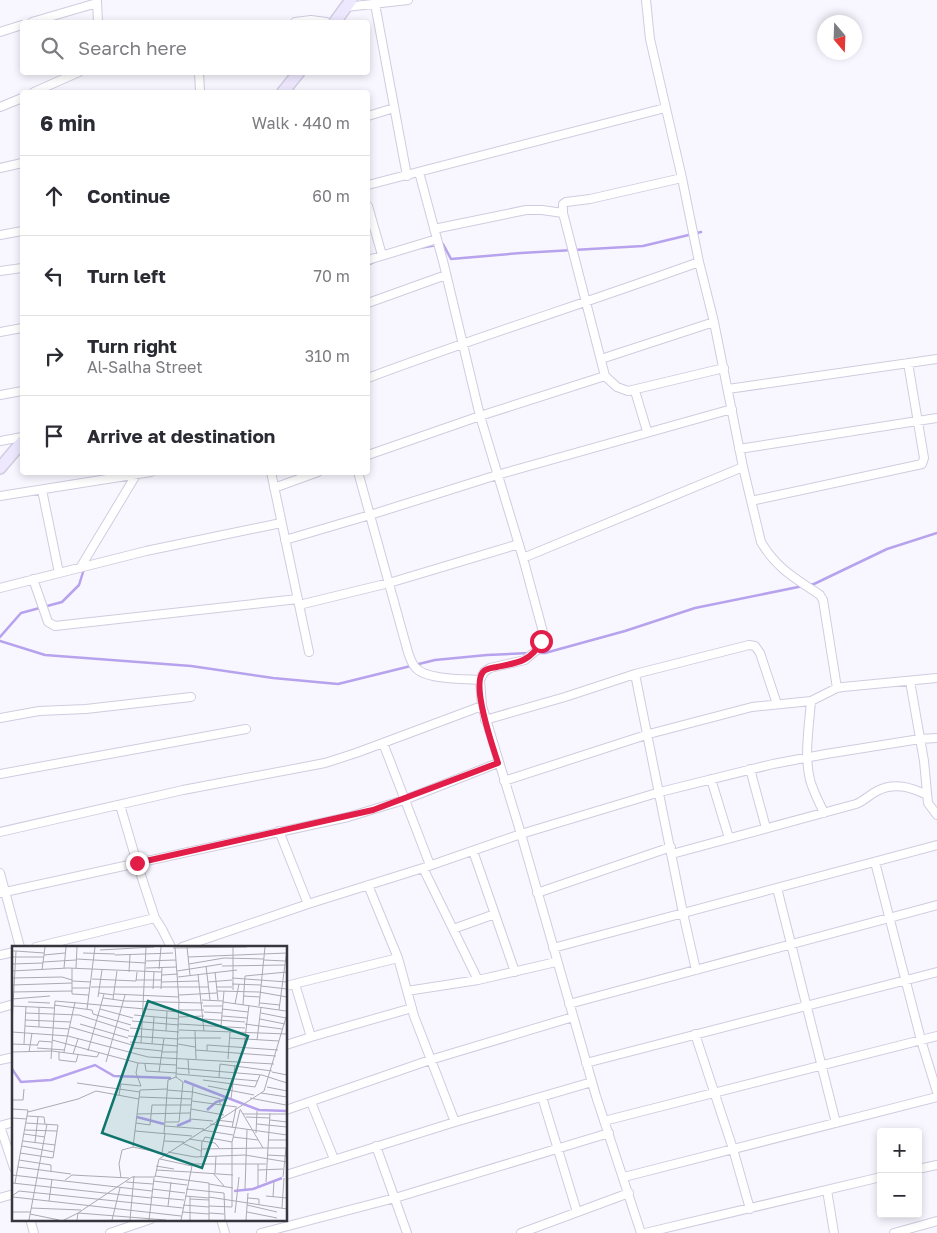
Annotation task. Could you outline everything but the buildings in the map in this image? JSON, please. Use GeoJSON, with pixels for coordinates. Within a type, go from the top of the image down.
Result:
{"type":"FeatureCollection","features":[{"type":"Feature","properties":{"kind":"street"},"geometry":{"type":"LineString","coordinates":[[336,20],[349,3],[375,4],[408,0]]}},
{"type":"Feature","properties":{"kind":"street"},"geometry":{"type":"LineString","coordinates":[[646,0],[650,40],[724,368],[739,450],[761,542],[771,558],[781,568],[820,595],[823,600],[837,688]]}},
{"type":"Feature","properties":{"kind":"street"},"geometry":{"type":"LineString","coordinates":[[38,20],[97,1],[98,20]]}},
{"type":"Feature","properties":{"kind":"street"},"geometry":{"type":"LineString","coordinates":[[375,4],[407,176]]}},
{"type":"Feature","properties":{"kind":"street"},"geometry":{"type":"LineString","coordinates":[[0,32],[20,26]]}},
{"type":"Feature","properties":{"kind":"street"},"geometry":{"type":"LineString","coordinates":[[48,89],[74,75]]}},
{"type":"Feature","properties":{"kind":"street"},"geometry":{"type":"LineString","coordinates":[[199,75],[200,90]]}},
{"type":"Feature","properties":{"kind":"street"},"geometry":{"type":"LineString","coordinates":[[285,90],[297,75]]}},
{"type":"Feature","properties":{"kind":"street"},"geometry":{"type":"LineString","coordinates":[[0,107],[20,99]]}},
{"type":"Feature","properties":{"kind":"street"},"geometry":{"type":"LineString","coordinates":[[370,115],[394,108]]}},
{"type":"Feature","properties":{"kind":"street"},"geometry":{"type":"LineString","coordinates":[[370,185],[665,108]]}},
{"type":"Feature","properties":{"kind":"street"},"geometry":{"type":"LineString","coordinates":[[0,168],[20,163]]}},
{"type":"Feature","properties":{"kind":"street"},"geometry":{"type":"LineString","coordinates":[[419,172],[480,416],[542,626],[541,641],[538,649],[525,660],[490,668],[484,672],[480,680],[482,706],[521,834],[586,1063],[641,1233]]}},
{"type":"Feature","properties":{"kind":"street"},"geometry":{"type":"LineString","coordinates":[[682,178],[590,199],[566,202],[563,204],[563,213],[605,376],[623,390],[636,391],[724,368]]}},
{"type":"Feature","properties":{"kind":"street"},"geometry":{"type":"LineString","coordinates":[[434,229],[526,210],[563,213]]}},
{"type":"Feature","properties":{"kind":"street"},"geometry":{"type":"LineString","coordinates":[[370,213],[382,255]]}},
{"type":"Feature","properties":{"kind":"street"},"geometry":{"type":"LineString","coordinates":[[0,235],[20,231]]}},
{"type":"Feature","properties":{"kind":"street"},"geometry":{"type":"LineString","coordinates":[[370,259],[437,239]]}},
{"type":"Feature","properties":{"kind":"street"},"geometry":{"type":"LineString","coordinates":[[370,377],[461,343],[586,303],[699,262]]}},
{"type":"Feature","properties":{"kind":"street"},"geometry":{"type":"LineString","coordinates":[[0,271],[20,268]]}},
{"type":"Feature","properties":{"kind":"street"},"geometry":{"type":"LineString","coordinates":[[370,302],[446,275]]}},
{"type":"Feature","properties":{"kind":"street"},"geometry":{"type":"LineString","coordinates":[[601,360],[714,322]]}},
{"type":"Feature","properties":{"kind":"street"},"geometry":{"type":"LineString","coordinates":[[0,332],[20,328]]}},
{"type":"Feature","properties":{"kind":"street"},"geometry":{"type":"LineString","coordinates":[[728,389],[937,359]]}},
{"type":"Feature","properties":{"kind":"street"},"geometry":{"type":"LineString","coordinates":[[751,501],[919,465],[924,461],[908,363]]}},
{"type":"Feature","properties":{"kind":"street"},"geometry":{"type":"LineString","coordinates":[[370,454],[480,416],[605,376]]}},
{"type":"Feature","properties":{"kind":"street"},"geometry":{"type":"LineString","coordinates":[[0,395],[20,391]]}},
{"type":"Feature","properties":{"kind":"street"},"geometry":{"type":"LineString","coordinates":[[636,391],[647,432]]}},
{"type":"Feature","properties":{"kind":"street"},"geometry":{"type":"LineString","coordinates":[[285,540],[497,475],[732,409]]}},
{"type":"Feature","properties":{"kind":"street"},"geometry":{"type":"LineString","coordinates":[[739,450],[937,418]]}},
{"type":"Feature","properties":{"kind":"street"},"geometry":{"type":"LineString","coordinates":[[0,441],[20,437]]}},
{"type":"Feature","properties":{"kind":"street"},"geometry":{"type":"LineString","coordinates":[[0,468],[20,444]]}},
{"type":"Feature","properties":{"kind":"street"},"geometry":{"type":"LineString","coordinates":[[523,558],[743,468]]}},
{"type":"Feature","properties":{"kind":"street"},"geometry":{"type":"LineString","coordinates":[[0,496],[130,475]]}},
{"type":"Feature","properties":{"kind":"street"},"geometry":{"type":"LineString","coordinates":[[80,568],[135,475]]}},
{"type":"Feature","properties":{"kind":"street"},"geometry":{"type":"LineString","coordinates":[[272,475],[309,652]]}},
{"type":"Feature","properties":{"kind":"street"},"geometry":{"type":"LineString","coordinates":[[274,488],[310,475]]}},
{"type":"Feature","properties":{"kind":"street"},"geometry":{"type":"LineString","coordinates":[[359,475],[406,645],[416,668],[428,676],[480,680]]}},
{"type":"Feature","properties":{"kind":"street"},"geometry":{"type":"LineString","coordinates":[[42,490],[59,573]]}},
{"type":"Feature","properties":{"kind":"street"},"geometry":{"type":"LineString","coordinates":[[0,588],[146,551],[281,523]]}},
{"type":"Feature","properties":{"kind":"street"},"geometry":{"type":"LineString","coordinates":[[33,579],[48,622],[55,626],[298,602],[389,583],[519,544]]}},
{"type":"Feature","properties":{"kind":"street"},"geometry":{"type":"LineString","coordinates":[[485,720],[635,674],[749,645],[755,646],[760,653],[778,704]]}},
{"type":"Feature","properties":{"kind":"street"},"geometry":{"type":"LineString","coordinates":[[635,674],[696,970]]}},
{"type":"Feature","properties":{"kind":"street"},"geometry":{"type":"LineString","coordinates":[[504,780],[648,734],[752,707],[811,701],[837,688],[937,678]]}},
{"type":"Feature","properties":{"kind":"street"},"geometry":{"type":"LineString","coordinates":[[910,681],[920,738],[928,803],[931,810],[937,815]]}},
{"type":"Feature","properties":{"kind":"street"},"geometry":{"type":"LineString","coordinates":[[0,718],[39,711],[86,709],[191,697]]}},
{"type":"Feature","properties":{"kind":"street"},"geometry":{"type":"LineString","coordinates":[[811,701],[807,757],[810,779],[824,813]]}},
{"type":"Feature","properties":{"kind":"street"},"geometry":{"type":"LineString","coordinates":[[0,832],[208,785],[325,763],[482,706]]}},
{"type":"Feature","properties":{"kind":"street"},"geometry":{"type":"LineString","coordinates":[[0,774],[246,729]]}},
{"type":"Feature","properties":{"kind":"street"},"geometry":{"type":"LineString","coordinates":[[185,946],[308,904],[427,867],[521,834],[660,792],[750,769],[807,757],[920,738],[937,738]]}},
{"type":"Feature","properties":{"kind":"street"},"geometry":{"type":"LineString","coordinates":[[382,743],[427,867],[453,929],[478,980]]}},
{"type":"Feature","properties":{"kind":"street"},"geometry":{"type":"LineString","coordinates":[[3,893],[348,817],[404,800],[498,763]]}},
{"type":"Feature","properties":{"kind":"street"},"geometry":{"type":"LineString","coordinates":[[750,769],[766,828]]}},
{"type":"Feature","properties":{"kind":"street"},"geometry":{"type":"LineString","coordinates":[[711,779],[729,838]]}},
{"type":"Feature","properties":{"kind":"street"},"geometry":{"type":"LineString","coordinates":[[537,893],[671,851],[729,838],[856,804],[876,792],[892,786],[910,788],[927,796]]}},
{"type":"Feature","properties":{"kind":"street"},"geometry":{"type":"LineString","coordinates":[[120,805],[155,918],[170,946]]}},
{"type":"Feature","properties":{"kind":"street"},"geometry":{"type":"LineString","coordinates":[[279,831],[308,904]]}},
{"type":"Feature","properties":{"kind":"street"},"geometry":{"type":"LineString","coordinates":[[553,948],[937,845]]}},
{"type":"Feature","properties":{"kind":"street"},"geometry":{"type":"LineString","coordinates":[[472,851],[515,972]]}},
{"type":"Feature","properties":{"kind":"street"},"geometry":{"type":"LineString","coordinates":[[875,862],[921,1040],[937,1092]]}},
{"type":"Feature","properties":{"kind":"street"},"geometry":{"type":"LineString","coordinates":[[0,873],[3,893],[20,946]]}},
{"type":"Feature","properties":{"kind":"street"},"geometry":{"type":"LineString","coordinates":[[368,885],[398,958],[412,1008],[430,1060],[455,1122]]}},
{"type":"Feature","properties":{"kind":"street"},"geometry":{"type":"LineString","coordinates":[[777,888],[805,1006],[836,1123]]}},
{"type":"Feature","properties":{"kind":"street"},"geometry":{"type":"LineString","coordinates":[[569,1004],[937,905]]}},
{"type":"Feature","properties":{"kind":"street"},"geometry":{"type":"LineString","coordinates":[[453,929],[495,914]]}},
{"type":"Feature","properties":{"kind":"street"},"geometry":{"type":"LineString","coordinates":[[40,946],[155,918]]}},
{"type":"Feature","properties":{"kind":"street"},"geometry":{"type":"LineString","coordinates":[[210,938],[213,946]]}},
{"type":"Feature","properties":{"kind":"street"},"geometry":{"type":"LineString","coordinates":[[288,986],[398,958]]}},
{"type":"Feature","properties":{"kind":"street"},"geometry":{"type":"LineString","coordinates":[[407,991],[478,980],[556,962]]}},
{"type":"Feature","properties":{"kind":"street"},"geometry":{"type":"LineString","coordinates":[[586,1063],[937,972]]}},
{"type":"Feature","properties":{"kind":"street"},"geometry":{"type":"LineString","coordinates":[[295,984],[311,1037]]}},
{"type":"Feature","properties":{"kind":"street"},"geometry":{"type":"LineString","coordinates":[[288,1044],[412,1008]]}},
{"type":"Feature","properties":{"kind":"street"},"geometry":{"type":"LineString","coordinates":[[288,1109],[430,1060],[573,1017]]}},
{"type":"Feature","properties":{"kind":"street"},"geometry":{"type":"LineString","coordinates":[[695,1034],[733,1148],[750,1208]]}},
{"type":"Feature","properties":{"kind":"street"},"geometry":{"type":"LineString","coordinates":[[604,1121],[937,1036]]}},
{"type":"Feature","properties":{"kind":"street"},"geometry":{"type":"LineString","coordinates":[[288,1174],[376,1146],[592,1082]]}},
{"type":"Feature","properties":{"kind":"street"},"geometry":{"type":"LineString","coordinates":[[542,1097],[577,1212]]}},
{"type":"Feature","properties":{"kind":"street"},"geometry":{"type":"LineString","coordinates":[[624,1177],[937,1097]]}},
{"type":"Feature","properties":{"kind":"street"},"geometry":{"type":"LineString","coordinates":[[311,1102],[334,1160]]}},
{"type":"Feature","properties":{"kind":"street"},"geometry":{"type":"LineString","coordinates":[[0,1126],[12,1162]]}},
{"type":"Feature","properties":{"kind":"street"},"geometry":{"type":"LineString","coordinates":[[261,1233],[395,1198],[609,1133]]}},
{"type":"Feature","properties":{"kind":"street"},"geometry":{"type":"LineString","coordinates":[[376,1146],[407,1233]]}},
{"type":"Feature","properties":{"kind":"street"},"geometry":{"type":"LineString","coordinates":[[922,1168],[937,1165]]}},
{"type":"Feature","properties":{"kind":"street"},"geometry":{"type":"LineString","coordinates":[[646,1233],[877,1178]]}},
{"type":"Feature","properties":{"kind":"street"},"geometry":{"type":"LineString","coordinates":[[827,1190],[834,1233]]}},
{"type":"Feature","properties":{"kind":"street"},"geometry":{"type":"LineString","coordinates":[[521,1233],[629,1193]]}},
{"type":"Feature","properties":{"kind":"street"},"geometry":{"type":"LineString","coordinates":[[30,1220],[34,1233]]}},
{"type":"Feature","properties":{"kind":"street"},"geometry":{"type":"LineString","coordinates":[[110,1233],[148,1220]]}},
{"type":"Feature","properties":{"kind":"street"},"geometry":{"type":"LineString","coordinates":[[221,1220],[225,1233]]}},
{"type":"Feature","properties":{"kind":"street"},"geometry":{"type":"LineString","coordinates":[[894,1233],[937,1221]]}},
{"type":"Feature","properties":{"kind":"waterway"},"geometry":{"type":"LineString","coordinates":[[419,248],[443,244],[451,259],[643,246],[701,232]]}},
{"type":"Feature","properties":{"kind":"waterway"},"geometry":{"type":"LineString","coordinates":[[370,264],[374,262]]}},
{"type":"Feature","properties":{"kind":"waterway"},"geometry":{"type":"LineString","coordinates":[[808,585],[814,584],[887,549],[937,533]]}},
{"type":"Feature","properties":{"kind":"waterway"},"geometry":{"type":"LineString","coordinates":[[0,637],[21,613],[62,602],[79,585],[84,569]]}},
{"type":"Feature","properties":{"kind":"waterway"},"geometry":{"type":"LineString","coordinates":[[537,653],[545,653],[625,631],[695,608],[803,586]]}},
{"type":"Feature","properties":{"kind":"waterway"},"geometry":{"type":"LineString","coordinates":[[0,641],[45,655],[191,666],[273,678],[338,684],[435,660],[529,653]]}},
{"type":"Feature","properties":{"kind":"route"},"geometry":{"type":"LineString","coordinates":[[137,863],[348,817],[404,800],[498,763],[482,706],[480,693],[481,675],[490,668],[525,660],[538,649],[541,641]]}}]}
